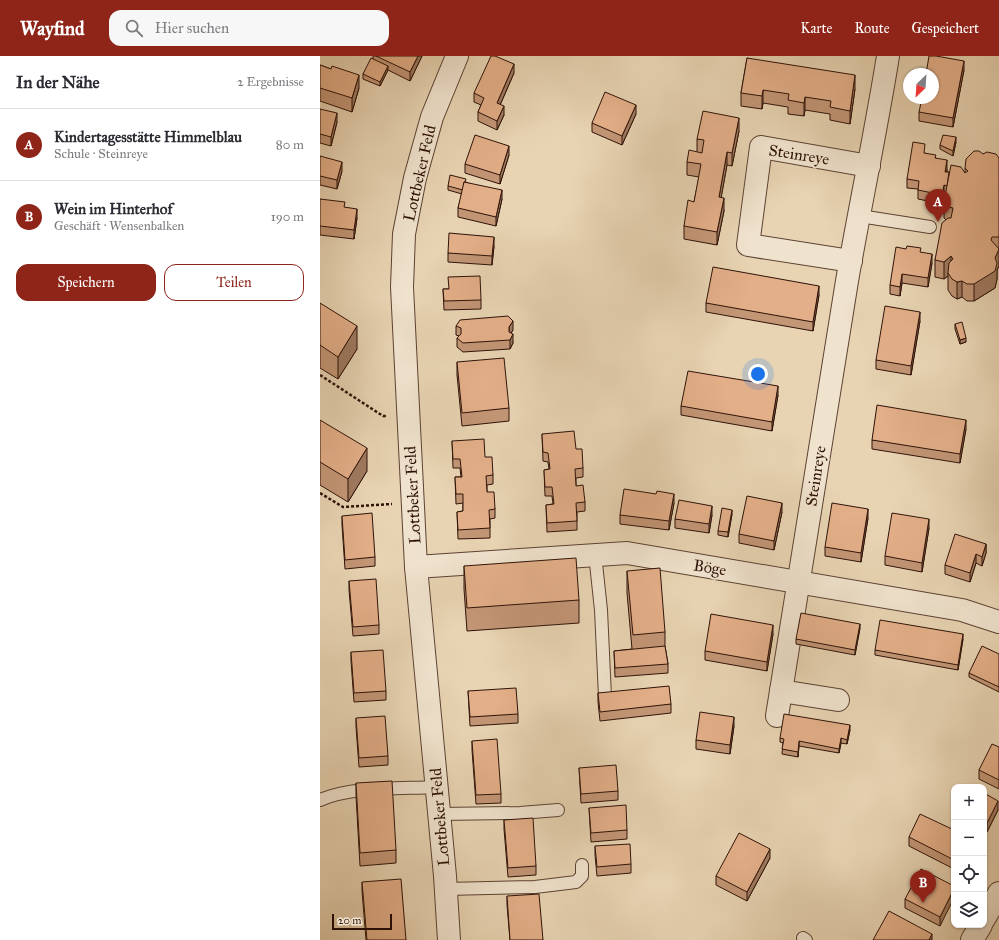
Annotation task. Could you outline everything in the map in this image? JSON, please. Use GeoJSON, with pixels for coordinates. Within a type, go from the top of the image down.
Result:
{"type":"FeatureCollection","features":[{"type":"Feature","properties":{"kind":"street","name":"Lottbeker Feld"},"geometry":{"type":"LineString","coordinates":[[449,940],[446,889],[416,567],[402,287],[404,234],[415,178],[432,117],[457,56]]}},
{"type":"Feature","properties":{"kind":"street","name":"Steinreye"},"geometry":{"type":"LineString","coordinates":[[777,716],[851,261],[888,56]]}},
{"type":"Feature","properties":{"kind":"street","name":"Steinreye"},"geometry":{"type":"LineString","coordinates":[[851,261],[748,245],[761,147],[869,166]]}},
{"type":"Feature","properties":{"kind":"street","name":"Böge"},"geometry":{"type":"LineString","coordinates":[[416,567],[627,553],[962,610],[999,622]]}},
{"type":"Feature","properties":{"kind":"street"},"geometry":{"type":"LineString","coordinates":[[781,691],[838,700]]}},
{"type":"Feature","properties":{"kind":"street"},"geometry":{"type":"LineString","coordinates":[[987,914],[999,893]]}},
{"type":"Feature","properties":{"kind":"street"},"geometry":{"type":"LineString","coordinates":[[972,940],[979,928]]}},
{"type":"Feature","properties":{"kind":"lane"},"geometry":{"type":"LineString","coordinates":[[860,216],[930,226]]}},
{"type":"Feature","properties":{"kind":"lane"},"geometry":{"type":"LineString","coordinates":[[595,554],[601,610],[605,697]]}},
{"type":"Feature","properties":{"kind":"lane"},"geometry":{"type":"LineString","coordinates":[[320,800],[332,795],[350,792],[437,788]]}},
{"type":"Feature","properties":{"kind":"lane"},"geometry":{"type":"LineString","coordinates":[[439,814],[513,813],[558,810]]}},
{"type":"Feature","properties":{"kind":"lane"},"geometry":{"type":"LineString","coordinates":[[446,889],[535,887],[576,882],[582,876],[582,866]]}},
{"type":"Feature","properties":{"kind":"path"},"geometry":{"type":"LineString","coordinates":[[320,375],[383,416],[408,413]]}},
{"type":"Feature","properties":{"kind":"path"},"geometry":{"type":"LineString","coordinates":[[320,493],[343,507],[412,502]]}},
{"type":"Feature","properties":{"kind":"building"},"geometry":{"type":"Polygon","coordinates":[[[376,56],[418,56],[410,72],[376,56]]]}},
{"type":"Feature","properties":{"kind":"building"},"geometry":{"type":"Polygon","coordinates":[[[491,56],[495,56],[514,64],[497,103],[504,106],[497,121],[478,112],[484,98],[474,93],[491,56]]]}},
{"type":"Feature","properties":{"kind":"building"},"geometry":{"type":"Polygon","coordinates":[[[929,56],[964,61],[953,118],[919,112],[921,104],[939,104],[939,68],[927,68],[929,56]]]}},
{"type":"Feature","properties":{"kind":"building"},"geometry":{"type":"Polygon","coordinates":[[[371,58],[388,66],[380,82],[363,74],[371,58]]]}},
{"type":"Feature","properties":{"kind":"building"},"geometry":{"type":"Polygon","coordinates":[[[747,58],[855,75],[850,111],[830,107],[831,101],[805,97],[804,103],[788,100],[789,94],[763,90],[762,96],[741,93],[747,58]]]}},
{"type":"Feature","properties":{"kind":"building"},"geometry":{"type":"Polygon","coordinates":[[[320,65],[331,69],[332,66],[359,75],[352,98],[320,88],[320,65]]]}},
{"type":"Feature","properties":{"kind":"building"},"geometry":{"type":"Polygon","coordinates":[[[605,92],[636,105],[622,136],[592,123],[605,92]]]}},
{"type":"Feature","properties":{"kind":"building"},"geometry":{"type":"Polygon","coordinates":[[[320,109],[337,113],[331,137],[320,134],[320,109]]]}},
{"type":"Feature","properties":{"kind":"building"},"geometry":{"type":"Polygon","coordinates":[[[703,111],[739,118],[732,153],[727,152],[719,197],[724,198],[717,232],[684,226],[688,200],[694,202],[701,164],[687,162],[689,150],[702,153],[704,140],[697,139],[703,111]]]}},
{"type":"Feature","properties":{"kind":"building"},"geometry":{"type":"Polygon","coordinates":[[[475,135],[509,146],[500,175],[465,164],[475,135]]]}},
{"type":"Feature","properties":{"kind":"building"},"geometry":{"type":"Polygon","coordinates":[[[943,135],[956,137],[953,151],[940,145],[943,135]]]}},
{"type":"Feature","properties":{"kind":"building"},"geometry":{"type":"Polygon","coordinates":[[[913,142],[925,144],[924,153],[936,155],[935,158],[947,160],[945,172],[949,172],[947,186],[944,185],[942,195],[918,190],[919,181],[907,179],[913,142]]]}},
{"type":"Feature","properties":{"kind":"building"},"geometry":{"type":"Polygon","coordinates":[[[974,151],[979,151],[983,154],[987,152],[996,154],[999,158],[999,237],[992,237],[991,240],[999,249],[995,258],[997,263],[995,271],[974,284],[967,284],[962,281],[957,282],[952,279],[948,273],[949,263],[953,259],[951,256],[944,262],[935,260],[942,223],[948,218],[951,218],[953,208],[948,207],[944,201],[951,165],[961,167],[965,173],[968,171],[965,168],[966,159],[974,151]]]}},
{"type":"Feature","properties":{"kind":"building"},"geometry":{"type":"Polygon","coordinates":[[[320,156],[342,162],[337,180],[320,176],[320,156]]]}},
{"type":"Feature","properties":{"kind":"building"},"geometry":{"type":"Polygon","coordinates":[[[450,175],[466,179],[463,190],[448,186],[450,175]]]}},
{"type":"Feature","properties":{"kind":"building"},"geometry":{"type":"Polygon","coordinates":[[[464,182],[502,190],[496,217],[458,208],[464,182]]]}},
{"type":"Feature","properties":{"kind":"building"},"geometry":{"type":"Polygon","coordinates":[[[320,199],[345,202],[344,207],[357,209],[354,230],[320,226],[320,199]]]}},
{"type":"Feature","properties":{"kind":"building"},"geometry":{"type":"Polygon","coordinates":[[[449,233],[494,237],[492,256],[448,253],[449,233]]]}},
{"type":"Feature","properties":{"kind":"building"},"geometry":{"type":"Polygon","coordinates":[[[907,246],[921,248],[920,252],[932,254],[928,278],[902,274],[900,287],[890,285],[896,247],[906,249],[907,246]]]}},
{"type":"Feature","properties":{"kind":"building"},"geometry":{"type":"Polygon","coordinates":[[[713,267],[819,286],[813,322],[706,303],[713,267]]]}},
{"type":"Feature","properties":{"kind":"building"},"geometry":{"type":"Polygon","coordinates":[[[480,276],[481,300],[444,301],[443,289],[449,289],[448,277],[480,276]]]}},
{"type":"Feature","properties":{"kind":"building"},"geometry":{"type":"Polygon","coordinates":[[[320,303],[357,326],[338,357],[320,345],[320,303]]]}},
{"type":"Feature","properties":{"kind":"building"},"geometry":{"type":"Polygon","coordinates":[[[885,306],[920,312],[911,366],[876,360],[885,306]]]}},
{"type":"Feature","properties":{"kind":"building"},"geometry":{"type":"Polygon","coordinates":[[[508,316],[513,321],[509,327],[509,332],[513,334],[510,340],[463,343],[457,338],[461,334],[461,328],[456,326],[460,320],[508,316]]]}},
{"type":"Feature","properties":{"kind":"building"},"geometry":{"type":"Polygon","coordinates":[[[962,322],[966,338],[960,340],[955,324],[962,322]]]}},
{"type":"Feature","properties":{"kind":"building"},"geometry":{"type":"Polygon","coordinates":[[[504,358],[509,408],[462,413],[457,362],[504,358]]]}},
{"type":"Feature","properties":{"kind":"building"},"geometry":{"type":"Polygon","coordinates":[[[688,371],[778,386],[772,422],[681,406],[688,371]]]}},
{"type":"Feature","properties":{"kind":"building"},"geometry":{"type":"Polygon","coordinates":[[[877,405],[966,420],[960,454],[872,440],[877,405]]]}},
{"type":"Feature","properties":{"kind":"building"},"geometry":{"type":"Polygon","coordinates":[[[320,420],[367,448],[348,479],[320,462],[320,420]]]}},
{"type":"Feature","properties":{"kind":"building"},"geometry":{"type":"Polygon","coordinates":[[[574,431],[576,449],[582,449],[583,468],[575,469],[576,486],[583,485],[585,502],[576,503],[577,521],[547,523],[546,505],[554,504],[552,487],[545,487],[544,470],[550,469],[548,453],[543,452],[542,434],[574,431]]]}},
{"type":"Feature","properties":{"kind":"building"},"geometry":{"type":"Polygon","coordinates":[[[484,439],[485,457],[492,457],[493,475],[486,476],[487,492],[494,492],[495,509],[489,510],[490,528],[458,530],[457,512],[463,511],[463,494],[456,494],[455,477],[462,477],[460,459],[453,459],[452,441],[484,439]]]}},
{"type":"Feature","properties":{"kind":"building"},"geometry":{"type":"Polygon","coordinates":[[[624,489],[656,494],[657,491],[674,494],[669,521],[620,515],[624,489]]]}},
{"type":"Feature","properties":{"kind":"building"},"geometry":{"type":"Polygon","coordinates":[[[747,496],[782,503],[774,541],[739,534],[747,496]]]}},
{"type":"Feature","properties":{"kind":"building"},"geometry":{"type":"Polygon","coordinates":[[[679,500],[712,506],[709,524],[675,519],[679,500]]]}},
{"type":"Feature","properties":{"kind":"building"},"geometry":{"type":"Polygon","coordinates":[[[832,503],[868,509],[861,553],[825,547],[832,503]]]}},
{"type":"Feature","properties":{"kind":"building"},"geometry":{"type":"Polygon","coordinates":[[[722,508],[732,510],[728,532],[718,531],[722,508]]]}},
{"type":"Feature","properties":{"kind":"building"},"geometry":{"type":"Polygon","coordinates":[[[372,513],[375,557],[345,560],[342,516],[372,513]]]}},
{"type":"Feature","properties":{"kind":"building"},"geometry":{"type":"Polygon","coordinates":[[[892,513],[929,519],[922,563],[885,556],[892,513]]]}},
{"type":"Feature","properties":{"kind":"building"},"geometry":{"type":"Polygon","coordinates":[[[955,534],[986,544],[982,557],[976,554],[970,573],[945,565],[955,534]]]}},
{"type":"Feature","properties":{"kind":"building"},"geometry":{"type":"Polygon","coordinates":[[[576,558],[579,600],[467,608],[464,566],[576,558]]]}},
{"type":"Feature","properties":{"kind":"building"},"geometry":{"type":"Polygon","coordinates":[[[660,568],[665,632],[633,635],[627,571],[660,568]]]}},
{"type":"Feature","properties":{"kind":"building"},"geometry":{"type":"Polygon","coordinates":[[[376,579],[379,625],[353,627],[349,581],[376,579]]]}},
{"type":"Feature","properties":{"kind":"building"},"geometry":{"type":"Polygon","coordinates":[[[801,613],[860,624],[855,650],[796,639],[801,613]]]}},
{"type":"Feature","properties":{"kind":"building"},"geometry":{"type":"Polygon","coordinates":[[[711,614],[773,625],[767,662],[705,651],[711,614]]]}},
{"type":"Feature","properties":{"kind":"building"},"geometry":{"type":"Polygon","coordinates":[[[880,620],[963,634],[958,665],[875,650],[880,620]]]}},
{"type":"Feature","properties":{"kind":"building"},"geometry":{"type":"Polygon","coordinates":[[[665,646],[668,664],[615,668],[614,651],[665,646]]]}},
{"type":"Feature","properties":{"kind":"building"},"geometry":{"type":"Polygon","coordinates":[[[982,646],[999,654],[999,687],[969,673],[982,646]]]}},
{"type":"Feature","properties":{"kind":"building"},"geometry":{"type":"Polygon","coordinates":[[[383,650],[386,691],[354,693],[351,652],[383,650]]]}},
{"type":"Feature","properties":{"kind":"building"},"geometry":{"type":"Polygon","coordinates":[[[669,686],[671,704],[600,712],[598,693],[669,686]]]}},
{"type":"Feature","properties":{"kind":"building"},"geometry":{"type":"Polygon","coordinates":[[[516,688],[518,714],[470,717],[468,691],[516,688]]]}},
{"type":"Feature","properties":{"kind":"building"},"geometry":{"type":"Polygon","coordinates":[[[700,712],[734,717],[730,745],[696,740],[700,712]]]}},
{"type":"Feature","properties":{"kind":"building"},"geometry":{"type":"Polygon","coordinates":[[[784,714],[850,725],[847,740],[841,738],[839,749],[799,741],[798,752],[782,749],[784,739],[780,738],[784,714]]]}},
{"type":"Feature","properties":{"kind":"building"},"geometry":{"type":"Polygon","coordinates":[[[385,716],[388,756],[359,758],[356,718],[385,716]]]}},
{"type":"Feature","properties":{"kind":"building"},"geometry":{"type":"Polygon","coordinates":[[[497,739],[501,794],[476,795],[472,741],[497,739]]]}},
{"type":"Feature","properties":{"kind":"building"},"geometry":{"type":"Polygon","coordinates":[[[992,744],[999,747],[999,780],[979,770],[992,744]]]}},
{"type":"Feature","properties":{"kind":"building"},"geometry":{"type":"Polygon","coordinates":[[[616,765],[618,791],[581,794],[579,768],[616,765]]]}},
{"type":"Feature","properties":{"kind":"building"},"geometry":{"type":"Polygon","coordinates":[[[392,781],[396,850],[360,853],[356,783],[392,781]]]}},
{"type":"Feature","properties":{"kind":"building"},"geometry":{"type":"Polygon","coordinates":[[[987,795],[998,801],[987,823],[987,795]]]}},
{"type":"Feature","properties":{"kind":"building"},"geometry":{"type":"Polygon","coordinates":[[[626,805],[627,830],[591,833],[589,808],[626,805]]]}},
{"type":"Feature","properties":{"kind":"building"},"geometry":{"type":"Polygon","coordinates":[[[920,814],[951,829],[951,858],[909,837],[920,814]]]}},
{"type":"Feature","properties":{"kind":"building"},"geometry":{"type":"Polygon","coordinates":[[[533,818],[536,866],[508,868],[504,820],[533,818]]]}},
{"type":"Feature","properties":{"kind":"building"},"geometry":{"type":"Polygon","coordinates":[[[739,833],[770,849],[747,892],[716,876],[739,833]]]}},
{"type":"Feature","properties":{"kind":"building"},"geometry":{"type":"Polygon","coordinates":[[[630,844],[631,864],[597,867],[595,846],[630,844]]]}},
{"type":"Feature","properties":{"kind":"building"},"geometry":{"type":"Polygon","coordinates":[[[921,869],[951,884],[951,895],[940,917],[905,899],[921,869]]]}},
{"type":"Feature","properties":{"kind":"building"},"geometry":{"type":"Polygon","coordinates":[[[401,879],[406,940],[367,940],[362,882],[401,879]]]}},
{"type":"Feature","properties":{"kind":"building"},"geometry":{"type":"Polygon","coordinates":[[[539,894],[543,940],[510,940],[507,896],[539,894]]]}},
{"type":"Feature","properties":{"kind":"building"},"geometry":{"type":"Polygon","coordinates":[[[889,911],[932,934],[929,940],[873,940],[889,911]]]}},
{"type":"Feature","properties":{"kind":"place","name":"Kindertagesstätte Himmelblau"},"geometry":{"type":"Point","coordinates":[938,222]}},
{"type":"Feature","properties":{"kind":"place","name":"Wein im Hinterhof"},"geometry":{"type":"Point","coordinates":[923,903]}}]}
